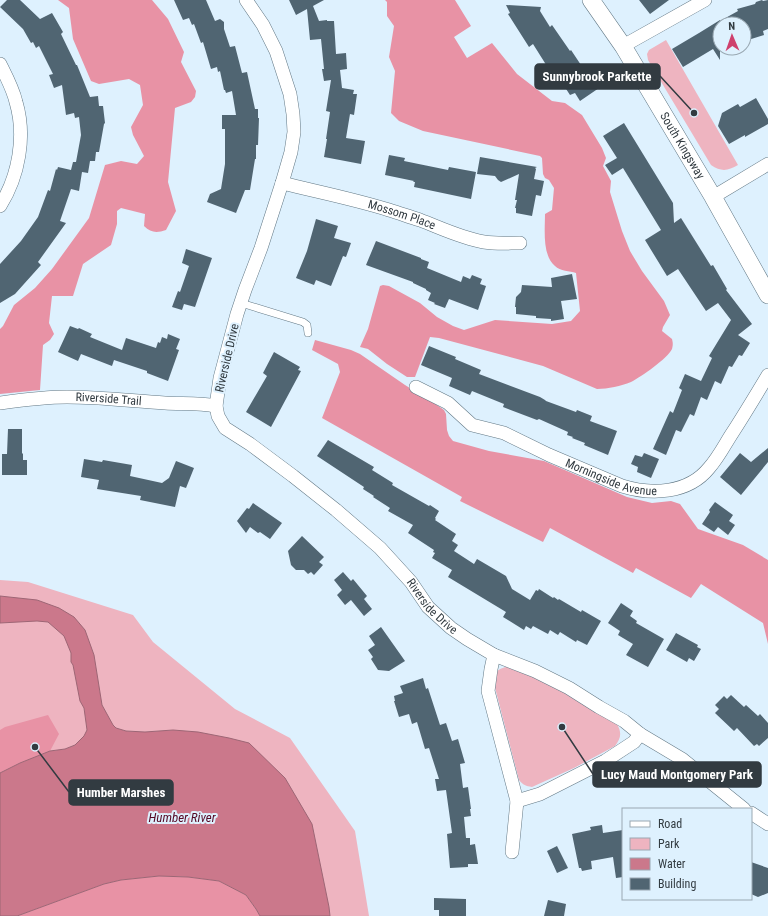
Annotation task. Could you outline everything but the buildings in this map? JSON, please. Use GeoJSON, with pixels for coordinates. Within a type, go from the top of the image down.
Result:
{"type":"FeatureCollection","features":[{"type":"Feature","properties":{"kind":"street","name":"Riverside Drive"},"geometry":{"type":"LineString","coordinates":[[246,0],[270,37],[283,72],[290,94],[294,132],[291,152],[282,183],[261,248],[245,290],[220,378],[216,406],[218,416],[225,428],[250,444],[293,476],[336,510],[380,548],[411,582],[428,607],[439,618],[467,639],[494,655],[535,671],[569,688],[624,721],[640,734],[682,759],[743,808]]}},
{"type":"Feature","properties":{"kind":"street","name":"South Kingsway"},"geometry":{"type":"LineString","coordinates":[[591,0],[623,46],[713,197],[768,295]]}},
{"type":"Feature","properties":{"kind":"street"},"geometry":{"type":"LineString","coordinates":[[623,46],[705,0]]}},
{"type":"Feature","properties":{"kind":"street"},"geometry":{"type":"LineString","coordinates":[[0,64],[16,101],[20,120],[20,143],[17,165],[12,182],[0,206]]}},
{"type":"Feature","properties":{"kind":"street"},"geometry":{"type":"LineString","coordinates":[[713,197],[768,164]]}},
{"type":"Feature","properties":{"kind":"street","name":"Mossom Place"},"geometry":{"type":"LineString","coordinates":[[282,183],[389,210],[420,220],[456,235],[471,239],[485,242],[520,243]]}},
{"type":"Feature","properties":{"kind":"street","name":"Morningside Avenue"},"geometry":{"type":"LineString","coordinates":[[416,387],[448,403],[472,425],[504,434],[622,486],[634,490],[650,491],[668,490],[684,486],[706,472],[718,457],[768,375]]}},
{"type":"Feature","properties":{"kind":"street","name":"Riverside Trail"},"geometry":{"type":"LineString","coordinates":[[0,403],[38,398],[73,397],[172,404],[208,404],[216,406]]}},
{"type":"Feature","properties":{"kind":"street"},"geometry":{"type":"LineString","coordinates":[[494,655],[488,691],[517,801],[512,852]]}},
{"type":"Feature","properties":{"kind":"street"},"geometry":{"type":"LineString","coordinates":[[517,801],[540,794],[604,761],[634,742],[640,734]]}},
{"type":"Feature","properties":{"kind":"street"},"geometry":{"type":"LineString","coordinates":[[752,814],[768,824]]}},
{"type":"Feature","properties":{"kind":"lane"},"geometry":{"type":"LineString","coordinates":[[241,303],[303,322],[306,325],[308,333]]}},
{"type":"Feature","properties":{"kind":"green space"},"geometry":{"type":"Polygon","coordinates":[[[666,40],[738,165],[731,169],[721,170],[711,165],[648,60],[647,54],[649,50],[666,40]]]}},
{"type":"Feature","properties":{"kind":"green space"},"geometry":{"type":"Polygon","coordinates":[[[0,580],[28,582],[133,615],[153,642],[235,709],[290,738],[355,831],[369,916],[330,916],[329,907],[173,730],[145,732],[126,731],[116,728],[84,736],[75,745],[65,749],[50,751],[0,773],[0,580]]]}},
{"type":"Feature","properties":{"kind":"green space"},"geometry":{"type":"Polygon","coordinates":[[[510,666],[545,680],[617,724],[620,730],[620,735],[615,746],[574,768],[532,787],[523,784],[519,780],[493,680],[498,670],[510,666]]]}},
{"type":"Feature","properties":{"kind":"shaded area"},"geometry":{"type":"Polygon","coordinates":[[[58,0],[152,0],[168,19],[184,52],[181,62],[196,91],[195,97],[191,102],[175,108],[168,182],[176,211],[166,230],[154,232],[149,230],[144,226],[145,214],[121,208],[117,211],[117,224],[111,245],[83,264],[73,296],[52,296],[49,323],[54,334],[50,340],[43,345],[40,390],[0,394],[0,329],[14,305],[35,288],[52,269],[89,218],[105,165],[121,161],[137,164],[144,156],[133,135],[131,127],[143,105],[140,85],[129,79],[99,84],[91,81],[73,39],[69,8],[58,0]]]}},
{"type":"Feature","properties":{"kind":"shaded area"},"geometry":{"type":"Polygon","coordinates":[[[385,0],[455,0],[471,26],[454,37],[467,58],[492,43],[517,74],[552,101],[565,103],[582,115],[602,148],[606,158],[603,166],[611,181],[610,192],[630,251],[642,271],[664,301],[670,315],[662,331],[672,339],[672,349],[670,353],[647,372],[631,382],[610,388],[597,389],[543,366],[439,338],[430,337],[415,377],[407,377],[368,349],[360,347],[368,329],[380,286],[383,285],[389,286],[420,303],[437,317],[464,330],[495,320],[552,324],[571,321],[580,311],[576,273],[557,268],[551,261],[546,249],[545,214],[552,210],[554,188],[543,174],[542,158],[540,156],[423,131],[399,121],[391,113],[395,71],[389,57],[394,26],[387,16],[387,2],[385,0]]]}},
{"type":"Feature","properties":{"kind":"shaded area"},"geometry":{"type":"Polygon","coordinates":[[[315,340],[360,354],[444,410],[446,414],[447,430],[453,441],[489,451],[544,461],[627,497],[652,503],[671,501],[680,504],[698,529],[743,545],[768,560],[768,644],[763,623],[701,584],[691,598],[636,568],[633,573],[550,528],[543,542],[460,501],[462,497],[322,418],[340,372],[338,364],[312,350],[315,340]]]}},
{"type":"Feature","properties":{"kind":"shaded area"},"geometry":{"type":"Polygon","coordinates":[[[48,715],[59,734],[50,751],[0,773],[0,730],[5,727],[48,715]]]}},
{"type":"Feature","properties":{"kind":"shaded area"},"geometry":{"type":"Polygon","coordinates":[[[159,876],[188,877],[219,881],[246,895],[260,916],[17,916],[104,884],[121,880],[159,876]]]}},
{"type":"Feature","properties":{"kind":"water","name":"Humber River"},"geometry":{"type":"Polygon","coordinates":[[[0,596],[37,600],[59,608],[74,617],[85,630],[94,655],[102,705],[116,728],[126,731],[145,732],[173,730],[198,732],[249,743],[285,778],[312,824],[330,916],[260,916],[246,895],[219,881],[188,877],[159,876],[121,880],[104,884],[17,916],[0,916],[0,773],[50,751],[65,749],[75,745],[84,736],[87,730],[84,708],[80,701],[73,665],[71,662],[71,653],[64,636],[48,622],[37,621],[0,623],[0,596]]]}},
{"type":"Feature","properties":{"kind":"place","name":"Sunnybrook Parkette"},"geometry":{"type":"Point","coordinates":[694,113]}},
{"type":"Feature","properties":{"kind":"place","name":"Lucy Maud Montgomery Park"},"geometry":{"type":"Point","coordinates":[562,727]}},
{"type":"Feature","properties":{"kind":"place","name":"Humber Marshes"},"geometry":{"type":"Point","coordinates":[35,747]}}]}
